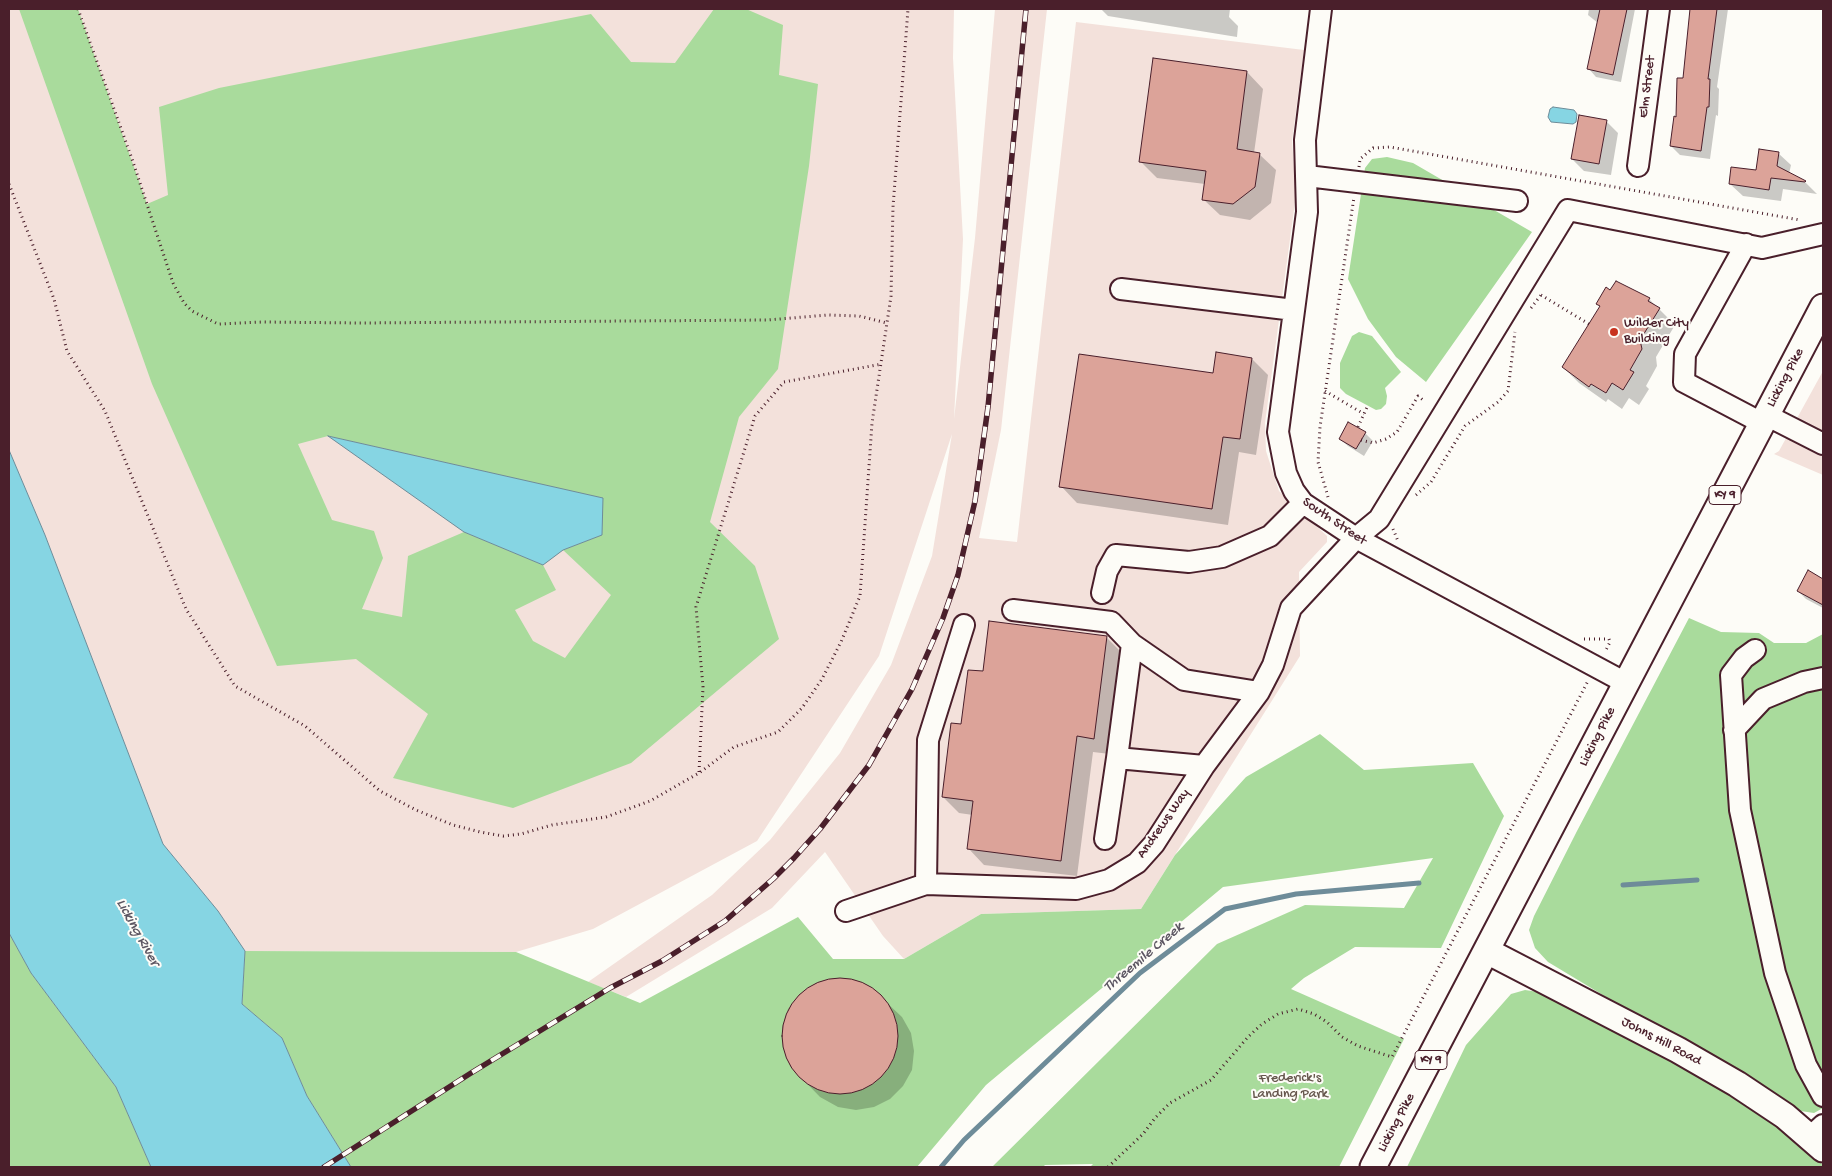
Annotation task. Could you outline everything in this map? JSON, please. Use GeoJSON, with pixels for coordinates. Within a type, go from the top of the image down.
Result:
{"type":"FeatureCollection","features":[{"type":"Feature","properties":{"kind":"main road","name":"Licking Pike"},"geometry":{"type":"LineString","coordinates":[[1373,1167],[1823,306]]}},
{"type":"Feature","properties":{"kind":"main road","name":"Johns Hill Road"},"geometry":{"type":"LineString","coordinates":[[1487,952],[1687,1055],[1819,1137]]}},
{"type":"Feature","properties":{"kind":"street","name":"South Street"},"geometry":{"type":"LineString","coordinates":[[1321,9],[1305,140],[1307,212],[1278,432],[1286,473],[1298,498],[1303,503],[1362,533],[1626,683]]}},
{"type":"Feature","properties":{"kind":"street","name":"Elm Street"},"geometry":{"type":"LineString","coordinates":[[1638,166],[1659,9]]}},
{"type":"Feature","properties":{"kind":"street"},"geometry":{"type":"LineString","coordinates":[[1307,176],[1517,201]]}},
{"type":"Feature","properties":{"kind":"street","name":"Andrews Way"},"geometry":{"type":"LineString","coordinates":[[846,911],[926,884],[1076,889],[1109,880],[1137,863],[1154,844],[1204,766],[1258,692],[1273,665],[1291,608],[1362,533],[1379,519],[1568,210],[1746,244]]}},
{"type":"Feature","properties":{"kind":"street"},"geometry":{"type":"LineString","coordinates":[[1823,234],[1762,248],[1746,244],[1685,354],[1684,382],[1823,444]]}},
{"type":"Feature","properties":{"kind":"street"},"geometry":{"type":"LineString","coordinates":[[1121,289],[1294,310]]}},
{"type":"Feature","properties":{"kind":"street"},"geometry":{"type":"LineString","coordinates":[[1102,593],[1107,571],[1116,555],[1189,562],[1222,557],[1270,536],[1303,503]]}},
{"type":"Feature","properties":{"kind":"street"},"geometry":{"type":"LineString","coordinates":[[1013,610],[1111,622],[1132,644],[1184,680],[1258,692]]}},
{"type":"Feature","properties":{"kind":"street"},"geometry":{"type":"LineString","coordinates":[[926,884],[928,740],[964,625]]}},
{"type":"Feature","properties":{"kind":"street"},"geometry":{"type":"LineString","coordinates":[[1105,839],[1132,644]]}},
{"type":"Feature","properties":{"kind":"street"},"geometry":{"type":"LineString","coordinates":[[1756,650],[1744,658],[1731,675],[1740,810],[1774,973],[1806,1065],[1823,1096]]}},
{"type":"Feature","properties":{"kind":"street"},"geometry":{"type":"LineString","coordinates":[[1734,730],[1763,700],[1804,682],[1823,678]]}},
{"type":"Feature","properties":{"kind":"street"},"geometry":{"type":"LineString","coordinates":[[1117,758],[1204,766]]}},
{"type":"Feature","properties":{"kind":"path"},"geometry":{"type":"LineString","coordinates":[[78,9],[132,159],[172,282],[184,303],[192,311],[218,324],[263,322],[767,320],[828,316],[859,316],[886,323]]}},
{"type":"Feature","properties":{"kind":"path"},"geometry":{"type":"LineString","coordinates":[[9,184],[54,299],[67,351],[105,411],[186,609],[235,686],[305,726],[339,758],[387,795],[416,810],[453,825],[503,836],[537,831],[552,825],[606,817],[650,801],[699,773],[734,747],[778,732],[802,708],[822,679],[841,642],[860,596],[872,423],[891,296],[892,224],[908,9]]}},
{"type":"Feature","properties":{"kind":"path"},"geometry":{"type":"LineString","coordinates":[[1330,505],[1318,462],[1325,391],[1360,159],[1373,148],[1390,147],[1804,221]]}},
{"type":"Feature","properties":{"kind":"path"},"geometry":{"type":"LineString","coordinates":[[1523,283],[1589,324]]}},
{"type":"Feature","properties":{"kind":"path"},"geometry":{"type":"LineString","coordinates":[[1530,310],[1541,295]]}},
{"type":"Feature","properties":{"kind":"path"},"geometry":{"type":"LineString","coordinates":[[1410,501],[1431,482],[1465,426],[1498,402],[1508,391],[1516,329]]}},
{"type":"Feature","properties":{"kind":"path"},"geometry":{"type":"LineString","coordinates":[[699,773],[703,687],[696,608],[755,416],[784,382],[882,364]]}},
{"type":"Feature","properties":{"kind":"path"},"geometry":{"type":"LineString","coordinates":[[1325,391],[1364,414]]}},
{"type":"Feature","properties":{"kind":"path"},"geometry":{"type":"LineString","coordinates":[[1361,440],[1373,443],[1386,439],[1397,432],[1418,396],[1423,400]]}},
{"type":"Feature","properties":{"kind":"path"},"geometry":{"type":"LineString","coordinates":[[1358,427],[1368,405]]}},
{"type":"Feature","properties":{"kind":"path"},"geometry":{"type":"LineString","coordinates":[[1362,533],[1399,544],[1392,527]]}},
{"type":"Feature","properties":{"kind":"path"},"geometry":{"type":"LineString","coordinates":[[1580,638],[1609,639],[1610,642]]}},
{"type":"Feature","properties":{"kind":"path"},"geometry":{"type":"LineString","coordinates":[[1108,1167],[1143,1134],[1154,1118],[1170,1103],[1211,1080],[1248,1037],[1262,1024],[1278,1014],[1298,1009],[1314,1014],[1327,1022],[1342,1037],[1358,1046],[1392,1057],[1585,686]]}},
{"type":"Feature","properties":{"kind":"shaded area"},"geometry":{"type":"Polygon","coordinates":[[[9,9],[954,9],[953,58],[963,239],[954,419],[975,238],[995,9],[1047,9],[1001,430],[979,538],[1017,542],[1076,22],[1304,50],[1292,141],[1296,195],[1265,423],[1266,451],[1279,491],[1327,536],[1327,542],[1299,572],[1300,656],[1141,909],[981,914],[904,959],[883,936],[825,852],[772,908],[626,997],[588,982],[712,895],[770,840],[840,753],[891,665],[932,556],[952,434],[879,656],[757,841],[593,929],[516,952],[245,951],[218,911],[163,844],[45,535],[9,450],[9,9]]]}},
{"type":"Feature","properties":{"kind":"shaded area"},"geometry":{"type":"Polygon","coordinates":[[[1823,371],[1823,475],[1774,454],[1779,451],[1823,371]]]}},
{"type":"Feature","properties":{"kind":"green space"},"geometry":{"type":"Polygon","coordinates":[[[19,9],[78,9],[147,204],[168,195],[159,107],[219,88],[591,14],[631,62],[675,63],[714,9],[746,9],[783,25],[779,75],[818,84],[809,166],[778,369],[739,417],[710,522],[755,566],[779,639],[631,763],[513,808],[393,778],[428,714],[356,659],[277,666],[152,384],[19,9]],[[328,436],[298,444],[332,520],[374,531],[383,558],[362,609],[402,617],[408,556],[464,532],[543,565],[556,590],[515,610],[533,641],[565,658],[611,595],[563,550],[602,535],[602,498],[328,436]]]}},
{"type":"Feature","properties":{"kind":"green space"},"geometry":{"type":"Polygon","coordinates":[[[1387,157],[1413,163],[1532,232],[1426,382],[1396,357],[1368,319],[1348,279],[1365,168],[1372,159],[1387,157]]]}},
{"type":"Feature","properties":{"kind":"green space"},"geometry":{"type":"Polygon","coordinates":[[[1359,332],[1372,336],[1401,372],[1385,388],[1386,404],[1381,409],[1376,410],[1346,394],[1340,388],[1340,363],[1352,336],[1359,332]]]}},
{"type":"Feature","properties":{"kind":"green space"},"geometry":{"type":"Polygon","coordinates":[[[1689,618],[1721,632],[1759,633],[1774,643],[1806,643],[1823,634],[1823,1108],[1814,1113],[1794,1110],[1548,962],[1535,948],[1529,930],[1534,916],[1577,831],[1689,618]]]}},
{"type":"Feature","properties":{"kind":"green space","name":"Frederick's Landing Park"},"geometry":{"type":"Polygon","coordinates":[[[1320,734],[1364,770],[1473,763],[1504,816],[1441,948],[1355,947],[1304,978],[1291,989],[1404,1039],[1339,1167],[1090,1167],[1093,1164],[1045,1165],[1043,1167],[992,1167],[1217,944],[1305,905],[1404,908],[1433,858],[1223,887],[986,1085],[917,1167],[351,1167],[307,1096],[282,1038],[242,1004],[245,951],[516,952],[640,1003],[798,917],[833,959],[904,959],[981,914],[1141,909],[1175,855],[1246,777],[1320,734]]]}},
{"type":"Feature","properties":{"kind":"green space"},"geometry":{"type":"Polygon","coordinates":[[[9,933],[31,973],[116,1087],[151,1167],[9,1167],[9,933]]]}},
{"type":"Feature","properties":{"kind":"green space"},"geometry":{"type":"Polygon","coordinates":[[[1525,990],[1545,993],[1722,1085],[1779,1124],[1820,1160],[1823,1167],[1407,1167],[1466,1045],[1511,994],[1525,990]]]}},
{"type":"Feature","properties":{"kind":"water"},"geometry":{"type":"Polygon","coordinates":[[[1553,107],[1574,110],[1577,114],[1576,122],[1573,124],[1551,122],[1548,117],[1550,109],[1553,107]]]}},
{"type":"Feature","properties":{"kind":"water"},"geometry":{"type":"Polygon","coordinates":[[[328,436],[603,498],[602,535],[563,550],[543,565],[464,532],[328,436]]]}},
{"type":"Feature","properties":{"kind":"water","name":"Licking River"},"geometry":{"type":"Polygon","coordinates":[[[9,450],[45,535],[163,844],[218,911],[245,951],[242,1004],[282,1038],[307,1096],[351,1167],[151,1167],[116,1087],[31,973],[9,933],[9,450]]]}},
{"type":"Feature","properties":{"kind":"building"},"geometry":{"type":"Polygon","coordinates":[[[1600,9],[1627,9],[1613,75],[1587,69],[1600,9]]]}},
{"type":"Feature","properties":{"kind":"building"},"geometry":{"type":"Polygon","coordinates":[[[1690,9],[1717,9],[1708,79],[1710,79],[1709,107],[1707,107],[1701,151],[1670,146],[1674,116],[1676,117],[1677,78],[1683,78],[1690,9]]]}},
{"type":"Feature","properties":{"kind":"building"},"geometry":{"type":"Polygon","coordinates":[[[1153,58],[1247,71],[1237,149],[1260,153],[1255,187],[1233,204],[1202,200],[1206,171],[1139,162],[1153,58]]]}},
{"type":"Feature","properties":{"kind":"building"},"geometry":{"type":"Polygon","coordinates":[[[1579,115],[1607,120],[1599,164],[1571,159],[1579,115]]]}},
{"type":"Feature","properties":{"kind":"building"},"geometry":{"type":"Polygon","coordinates":[[[1759,149],[1779,152],[1777,166],[1806,181],[1771,178],[1769,190],[1729,184],[1731,167],[1756,170],[1759,149]]]}},
{"type":"Feature","properties":{"kind":"building","name":"Wilder City Building"},"geometry":{"type":"Polygon","coordinates":[[[1616,281],[1650,298],[1648,301],[1660,308],[1640,340],[1642,349],[1630,370],[1634,372],[1623,390],[1612,383],[1606,393],[1591,384],[1589,387],[1562,367],[1600,306],[1596,304],[1606,287],[1610,290],[1616,281]]]}},
{"type":"Feature","properties":{"kind":"building"},"geometry":{"type":"Polygon","coordinates":[[[1216,352],[1252,358],[1240,439],[1223,437],[1212,509],[1059,487],[1079,354],[1213,373],[1216,352]]]}},
{"type":"Feature","properties":{"kind":"building"},"geometry":{"type":"Polygon","coordinates":[[[1348,422],[1366,432],[1356,449],[1339,439],[1348,422]]]}},
{"type":"Feature","properties":{"kind":"building"},"geometry":{"type":"Polygon","coordinates":[[[1808,570],[1823,579],[1823,605],[1797,591],[1808,570]]]}},
{"type":"Feature","properties":{"kind":"building"},"geometry":{"type":"Polygon","coordinates":[[[989,621],[1107,636],[1094,739],[1077,736],[1061,861],[967,849],[973,801],[942,797],[951,723],[961,724],[968,670],[983,671],[989,621]]]}},
{"type":"Feature","properties":{"kind":"building"},"geometry":{"type":"Polygon","coordinates":[[[840,978],[862,982],[881,995],[894,1014],[898,1036],[894,1058],[881,1077],[862,1090],[840,1094],[818,1090],[799,1077],[786,1058],[782,1036],[786,1014],[799,995],[818,982],[840,978]]]}},
{"type":"Feature","properties":{"kind":"waterway","name":"Threemile Creek"},"geometry":{"type":"LineString","coordinates":[[1623,885],[1697,880]]}},
{"type":"Feature","properties":{"kind":"waterway","name":"Threemile Creek"},"geometry":{"type":"LineString","coordinates":[[941,1167],[964,1140],[1140,973],[1225,909],[1296,894],[1419,883]]}},
{"type":"Feature","properties":{"kind":"railway"},"geometry":{"type":"LineString","coordinates":[[324,1167],[471,1073],[610,988],[662,961],[725,921],[794,858],[820,829],[869,765],[912,689],[943,618],[958,575],[975,501],[988,407],[1026,9]]}},
{"type":"Feature","properties":{"kind":"place","name":"Wilder City Building"},"geometry":{"type":"Point","coordinates":[1614,332]}}]}
